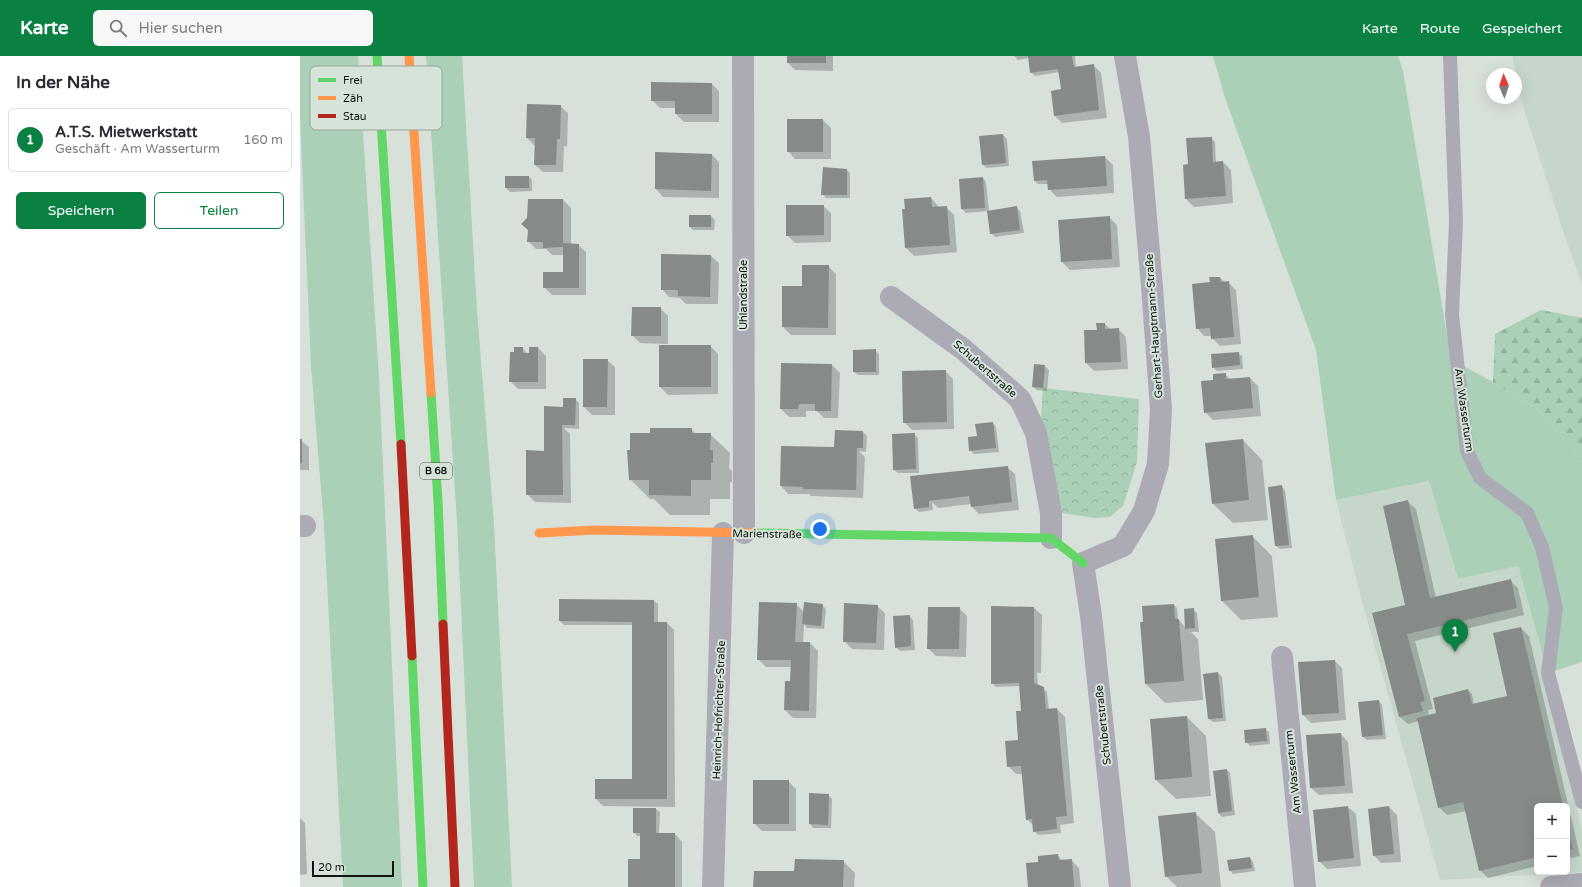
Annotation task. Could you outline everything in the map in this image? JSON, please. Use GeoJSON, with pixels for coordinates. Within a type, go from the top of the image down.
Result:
{"type":"FeatureCollection","features":[{"type":"Feature","properties":{"kind":"main road","name":"B 68"},"geometry":{"type":"LineString","coordinates":[[377,56],[378,66]]}},
{"type":"Feature","properties":{"kind":"main road","name":"B 68"},"geometry":{"type":"LineString","coordinates":[[409,56],[410,66]]}},
{"type":"Feature","properties":{"kind":"main road","name":"B 68"},"geometry":{"type":"LineString","coordinates":[[382,130],[405,504],[423,887]]}},
{"type":"Feature","properties":{"kind":"main road","name":"B 68"},"geometry":{"type":"LineString","coordinates":[[414,130],[438,500],[456,887]]}},
{"type":"Feature","properties":{"kind":"main road","name":"Marienstraße"},"geometry":{"type":"LineString","coordinates":[[539,533],[595,530],[1051,538]]}},
{"type":"Feature","properties":{"kind":"main road"},"geometry":{"type":"LineString","coordinates":[[1051,538],[1083,563]]}},
{"type":"Feature","properties":{"kind":"street","name":"Uhlandstraße"},"geometry":{"type":"LineString","coordinates":[[734,533],[742,56]]}},
{"type":"Feature","properties":{"kind":"street","name":"Gerhart-Hauptmann-Straße"},"geometry":{"type":"LineString","coordinates":[[1083,563],[1122,546],[1144,510],[1158,464],[1161,409],[1152,287],[1139,137],[1125,56]]}},
{"type":"Feature","properties":{"kind":"street","name":"Schubertstraße"},"geometry":{"type":"LineString","coordinates":[[891,297],[963,349],[1020,399],[1036,433],[1051,513],[1051,538]]}},
{"type":"Feature","properties":{"kind":"street","name":"Heinrich-Hofrichter-Straße"},"geometry":{"type":"LineString","coordinates":[[714,887],[734,533]]}},
{"type":"Feature","properties":{"kind":"street","name":"Schubertstraße"},"geometry":{"type":"LineString","coordinates":[[1083,563],[1091,616],[1120,887]]}},
{"type":"Feature","properties":{"kind":"street","name":"Am Wasserturm"},"geometry":{"type":"LineString","coordinates":[[1282,657],[1305,887]]}},
{"type":"Feature","properties":{"kind":"street"},"geometry":{"type":"LineString","coordinates":[[1552,887],[1582,884]]}},
{"type":"Feature","properties":{"kind":"lane","name":"Am Wasserturm"},"geometry":{"type":"LineString","coordinates":[[1450,56],[1456,221],[1452,315],[1467,451],[1480,478],[1527,513],[1542,547],[1556,608],[1548,673],[1582,802]]}},
{"type":"Feature","properties":{"kind":"shaded area"},"geometry":{"type":"Polygon","coordinates":[[[1512,56],[1582,56],[1582,284],[1564,234],[1522,103],[1522,68],[1515,68],[1512,56]]]}},
{"type":"Feature","properties":{"kind":"shaded area"},"geometry":{"type":"Polygon","coordinates":[[[1429,481],[1458,579],[1518,566],[1548,673],[1582,831],[1582,872],[1570,873],[1570,803],[1534,803],[1534,875],[1440,880],[1363,605],[1336,500],[1429,481]]]}},
{"type":"Feature","properties":{"kind":"green space"},"geometry":{"type":"Polygon","coordinates":[[[300,56],[358,56],[359,66],[310,66],[310,130],[363,130],[379,377],[402,887],[343,887],[324,526],[311,366],[300,117],[300,56]]]}},
{"type":"Feature","properties":{"kind":"green space"},"geometry":{"type":"Polygon","coordinates":[[[426,56],[462,56],[477,310],[494,524],[512,887],[474,887],[457,522],[431,130],[442,130],[442,66],[427,66],[426,56]]]}},
{"type":"Feature","properties":{"kind":"green space"},"geometry":{"type":"Polygon","coordinates":[[[1213,56],[1398,56],[1403,71],[1451,359],[1493,382],[1538,410],[1582,459],[1582,662],[1548,673],[1518,566],[1458,579],[1429,481],[1336,500],[1316,350],[1225,98],[1213,56]]]}},
{"type":"Feature","properties":{"kind":"green space"},"geometry":{"type":"Polygon","coordinates":[[[1541,310],[1582,318],[1582,459],[1538,410],[1493,382],[1495,334],[1541,310]]]}},
{"type":"Feature","properties":{"kind":"green space"},"geometry":{"type":"Polygon","coordinates":[[[1043,388],[1139,399],[1137,462],[1123,506],[1110,517],[1095,518],[1062,513],[1048,440],[1041,417],[1043,388]]]}},
{"type":"Feature","properties":{"kind":"building"},"geometry":{"type":"Polygon","coordinates":[[[787,56],[826,56],[826,63],[787,63],[787,56]]]}},
{"type":"Feature","properties":{"kind":"building"},"geometry":{"type":"Polygon","coordinates":[[[1028,56],[1072,56],[1074,67],[1094,64],[1099,110],[1054,116],[1051,91],[1061,89],[1058,69],[1030,73],[1028,56]]]}},
{"type":"Feature","properties":{"kind":"building"},"geometry":{"type":"Polygon","coordinates":[[[651,82],[712,83],[712,114],[675,114],[675,101],[651,101],[651,82]]]}},
{"type":"Feature","properties":{"kind":"building"},"geometry":{"type":"Polygon","coordinates":[[[527,104],[561,105],[560,139],[557,139],[556,165],[534,165],[535,138],[526,138],[527,104]]]}},
{"type":"Feature","properties":{"kind":"building"},"geometry":{"type":"Polygon","coordinates":[[[787,119],[823,119],[823,152],[787,152],[787,119]]]}},
{"type":"Feature","properties":{"kind":"building"},"geometry":{"type":"Polygon","coordinates":[[[1003,134],[1006,163],[982,165],[979,136],[1003,134]]]}},
{"type":"Feature","properties":{"kind":"building"},"geometry":{"type":"Polygon","coordinates":[[[1212,137],[1213,162],[1223,161],[1226,196],[1185,199],[1183,165],[1188,164],[1186,138],[1212,137]]]}},
{"type":"Feature","properties":{"kind":"building"},"geometry":{"type":"Polygon","coordinates":[[[655,152],[712,154],[711,191],[655,189],[655,152]]]}},
{"type":"Feature","properties":{"kind":"building"},"geometry":{"type":"Polygon","coordinates":[[[1105,156],[1107,186],[1048,190],[1047,180],[1034,181],[1032,161],[1105,156]]]}},
{"type":"Feature","properties":{"kind":"building"},"geometry":{"type":"Polygon","coordinates":[[[823,167],[847,169],[847,195],[821,195],[823,167]]]}},
{"type":"Feature","properties":{"kind":"building"},"geometry":{"type":"Polygon","coordinates":[[[505,176],[529,176],[529,188],[505,188],[505,176]]]}},
{"type":"Feature","properties":{"kind":"building"},"geometry":{"type":"Polygon","coordinates":[[[983,177],[985,208],[961,209],[959,179],[983,177]]]}},
{"type":"Feature","properties":{"kind":"building"},"geometry":{"type":"Polygon","coordinates":[[[931,197],[932,207],[947,206],[950,245],[905,248],[902,209],[905,209],[904,199],[931,197]]]}},
{"type":"Feature","properties":{"kind":"building"},"geometry":{"type":"Polygon","coordinates":[[[528,199],[563,199],[563,243],[579,244],[579,288],[543,288],[543,272],[563,272],[563,247],[543,248],[543,242],[527,242],[528,230],[521,224],[527,218],[528,199]]]}},
{"type":"Feature","properties":{"kind":"building"},"geometry":{"type":"Polygon","coordinates":[[[786,205],[824,205],[824,235],[786,236],[786,205]]]}},
{"type":"Feature","properties":{"kind":"building"},"geometry":{"type":"Polygon","coordinates":[[[1017,206],[1020,230],[990,234],[987,211],[1017,206]]]}},
{"type":"Feature","properties":{"kind":"building"},"geometry":{"type":"Polygon","coordinates":[[[689,215],[711,215],[711,227],[689,227],[689,215]]]}},
{"type":"Feature","properties":{"kind":"building"},"geometry":{"type":"Polygon","coordinates":[[[1110,216],[1112,259],[1061,262],[1058,220],[1110,216]]]}},
{"type":"Feature","properties":{"kind":"building"},"geometry":{"type":"Polygon","coordinates":[[[661,254],[711,255],[710,297],[678,296],[678,290],[661,290],[661,254]]]}},
{"type":"Feature","properties":{"kind":"building"},"geometry":{"type":"Polygon","coordinates":[[[802,265],[829,265],[828,328],[782,327],[782,286],[802,286],[802,265]]]}},
{"type":"Feature","properties":{"kind":"building"},"geometry":{"type":"Polygon","coordinates":[[[1209,277],[1220,277],[1221,282],[1229,281],[1234,337],[1211,339],[1210,328],[1196,329],[1192,284],[1210,282],[1209,277]]]}},
{"type":"Feature","properties":{"kind":"building"},"geometry":{"type":"Polygon","coordinates":[[[632,307],[661,307],[661,336],[631,336],[632,307]]]}},
{"type":"Feature","properties":{"kind":"building"},"geometry":{"type":"Polygon","coordinates":[[[1096,323],[1105,323],[1105,329],[1119,328],[1121,362],[1085,363],[1084,330],[1097,330],[1096,323]]]}},
{"type":"Feature","properties":{"kind":"building"},"geometry":{"type":"Polygon","coordinates":[[[659,345],[711,345],[711,387],[659,387],[659,345]]]}},
{"type":"Feature","properties":{"kind":"building"},"geometry":{"type":"Polygon","coordinates":[[[514,347],[523,347],[523,353],[529,353],[529,347],[538,347],[538,382],[509,382],[510,352],[514,352],[514,347]]]}},
{"type":"Feature","properties":{"kind":"building"},"geometry":{"type":"Polygon","coordinates":[[[876,349],[876,372],[853,372],[853,350],[876,349]]]}},
{"type":"Feature","properties":{"kind":"building"},"geometry":{"type":"Polygon","coordinates":[[[1239,352],[1240,365],[1212,368],[1211,354],[1239,352]]]}},
{"type":"Feature","properties":{"kind":"building"},"geometry":{"type":"Polygon","coordinates":[[[583,359],[608,359],[607,407],[583,407],[583,359]]]}},
{"type":"Feature","properties":{"kind":"building"},"geometry":{"type":"Polygon","coordinates":[[[781,363],[832,364],[831,411],[815,411],[815,404],[799,404],[798,409],[780,409],[781,363]]]}},
{"type":"Feature","properties":{"kind":"building"},"geometry":{"type":"Polygon","coordinates":[[[1034,364],[1045,365],[1043,388],[1032,387],[1034,364]]]}},
{"type":"Feature","properties":{"kind":"building"},"geometry":{"type":"Polygon","coordinates":[[[946,370],[947,422],[903,423],[902,371],[946,370]]]}},
{"type":"Feature","properties":{"kind":"building"},"geometry":{"type":"Polygon","coordinates":[[[1226,373],[1226,379],[1250,377],[1253,408],[1204,413],[1201,381],[1213,380],[1213,374],[1226,373]]]}},
{"type":"Feature","properties":{"kind":"building"},"geometry":{"type":"Polygon","coordinates":[[[563,398],[576,398],[575,425],[562,425],[563,495],[526,495],[526,450],[544,451],[544,406],[563,407],[563,398]]]}},
{"type":"Feature","properties":{"kind":"building"},"geometry":{"type":"Polygon","coordinates":[[[993,422],[996,448],[969,451],[968,437],[977,436],[975,424],[993,422]]]}},
{"type":"Feature","properties":{"kind":"building"},"geometry":{"type":"Polygon","coordinates":[[[650,428],[692,428],[692,433],[711,433],[710,450],[713,450],[713,463],[711,463],[711,480],[691,480],[691,496],[649,495],[649,480],[629,480],[627,450],[630,450],[630,433],[650,433],[650,428]]]}},
{"type":"Feature","properties":{"kind":"building"},"geometry":{"type":"Polygon","coordinates":[[[835,430],[863,431],[863,448],[857,448],[856,490],[802,489],[803,487],[780,486],[781,446],[834,447],[835,430]]]}},
{"type":"Feature","properties":{"kind":"building"},"geometry":{"type":"Polygon","coordinates":[[[915,433],[916,469],[893,470],[892,434],[915,433]]]}},
{"type":"Feature","properties":{"kind":"building"},"geometry":{"type":"Polygon","coordinates":[[[300,439],[302,439],[302,463],[300,463],[300,439]]]}},
{"type":"Feature","properties":{"kind":"building"},"geometry":{"type":"Polygon","coordinates":[[[1243,439],[1249,500],[1212,504],[1205,443],[1243,439]]]}},
{"type":"Feature","properties":{"kind":"building"},"geometry":{"type":"Polygon","coordinates":[[[1008,466],[1012,502],[971,507],[969,496],[929,501],[929,507],[914,509],[910,476],[1008,466]]]}},
{"type":"Feature","properties":{"kind":"building"},"geometry":{"type":"Polygon","coordinates":[[[1282,485],[1289,545],[1275,546],[1268,487],[1282,485]]]}},
{"type":"Feature","properties":{"kind":"building"},"geometry":{"type":"Polygon","coordinates":[[[1408,500],[1430,598],[1511,579],[1517,608],[1407,634],[1425,701],[1420,702],[1423,711],[1399,717],[1372,613],[1405,605],[1383,506],[1408,500]]]}},
{"type":"Feature","properties":{"kind":"building"},"geometry":{"type":"Polygon","coordinates":[[[1253,535],[1259,597],[1221,601],[1215,539],[1253,535]]]}},
{"type":"Feature","properties":{"kind":"building"},"geometry":{"type":"Polygon","coordinates":[[[559,599],[654,600],[654,622],[667,622],[667,799],[595,799],[595,779],[632,779],[632,622],[559,621],[559,599]]]}},
{"type":"Feature","properties":{"kind":"building"},"geometry":{"type":"Polygon","coordinates":[[[759,602],[797,603],[795,642],[810,642],[809,711],[784,710],[785,681],[790,681],[791,660],[757,660],[759,602]]]}},
{"type":"Feature","properties":{"kind":"building"},"geometry":{"type":"Polygon","coordinates":[[[804,602],[823,604],[821,626],[802,624],[804,602]]]}},
{"type":"Feature","properties":{"kind":"building"},"geometry":{"type":"Polygon","coordinates":[[[844,603],[878,605],[876,643],[843,642],[844,603]]]}},
{"type":"Feature","properties":{"kind":"building"},"geometry":{"type":"Polygon","coordinates":[[[1174,604],[1175,619],[1179,619],[1184,681],[1145,684],[1140,622],[1143,622],[1142,606],[1174,604]]]}},
{"type":"Feature","properties":{"kind":"building"},"geometry":{"type":"Polygon","coordinates":[[[991,606],[1034,607],[1034,683],[1044,687],[1046,709],[1057,708],[1067,816],[1056,817],[1057,829],[1033,832],[1032,819],[1026,820],[1021,766],[1007,767],[1005,741],[1018,740],[1016,711],[1021,711],[1019,683],[991,684],[991,606]]]}},
{"type":"Feature","properties":{"kind":"building"},"geometry":{"type":"Polygon","coordinates":[[[928,607],[960,607],[959,649],[927,649],[928,607]]]}},
{"type":"Feature","properties":{"kind":"building"},"geometry":{"type":"Polygon","coordinates":[[[1194,608],[1195,628],[1185,629],[1184,609],[1194,608]]]}},
{"type":"Feature","properties":{"kind":"building"},"geometry":{"type":"Polygon","coordinates":[[[910,615],[911,646],[895,648],[893,616],[910,615]]]}},
{"type":"Feature","properties":{"kind":"building"},"geometry":{"type":"Polygon","coordinates":[[[1521,627],[1562,803],[1534,803],[1534,858],[1479,871],[1463,802],[1438,808],[1417,718],[1436,713],[1433,698],[1468,689],[1472,704],[1507,696],[1493,633],[1521,627]]]}},
{"type":"Feature","properties":{"kind":"building"},"geometry":{"type":"Polygon","coordinates":[[[1335,660],[1339,713],[1302,715],[1298,662],[1335,660]]]}},
{"type":"Feature","properties":{"kind":"building"},"geometry":{"type":"Polygon","coordinates":[[[1218,672],[1223,718],[1208,719],[1203,674],[1218,672]]]}},
{"type":"Feature","properties":{"kind":"building"},"geometry":{"type":"Polygon","coordinates":[[[1379,700],[1383,735],[1362,737],[1358,702],[1379,700]]]}},
{"type":"Feature","properties":{"kind":"building"},"geometry":{"type":"Polygon","coordinates":[[[1187,716],[1192,777],[1155,780],[1150,719],[1187,716]]]}},
{"type":"Feature","properties":{"kind":"building"},"geometry":{"type":"Polygon","coordinates":[[[1266,728],[1267,741],[1245,743],[1244,730],[1266,728]]]}},
{"type":"Feature","properties":{"kind":"building"},"geometry":{"type":"Polygon","coordinates":[[[1341,733],[1345,786],[1310,788],[1306,735],[1341,733]]]}},
{"type":"Feature","properties":{"kind":"building"},"geometry":{"type":"Polygon","coordinates":[[[1227,769],[1232,811],[1218,813],[1213,771],[1227,769]]]}},
{"type":"Feature","properties":{"kind":"building"},"geometry":{"type":"Polygon","coordinates":[[[753,780],[789,780],[789,824],[753,824],[753,780]]]}},
{"type":"Feature","properties":{"kind":"building"},"geometry":{"type":"Polygon","coordinates":[[[809,793],[829,794],[828,825],[809,824],[809,793]]]}},
{"type":"Feature","properties":{"kind":"building"},"geometry":{"type":"Polygon","coordinates":[[[1348,806],[1354,858],[1318,862],[1313,810],[1348,806]]]}},
{"type":"Feature","properties":{"kind":"building"},"geometry":{"type":"Polygon","coordinates":[[[1389,806],[1394,854],[1373,856],[1368,809],[1389,806]]]}},
{"type":"Feature","properties":{"kind":"building"},"geometry":{"type":"Polygon","coordinates":[[[633,808],[656,808],[656,833],[675,833],[675,887],[628,887],[628,859],[640,859],[640,833],[633,833],[633,808]]]}},
{"type":"Feature","properties":{"kind":"building"},"geometry":{"type":"Polygon","coordinates":[[[1196,812],[1202,873],[1165,877],[1158,816],[1196,812]]]}},
{"type":"Feature","properties":{"kind":"building"},"geometry":{"type":"Polygon","coordinates":[[[1570,838],[1573,849],[1570,850],[1570,838]]]}},
{"type":"Feature","properties":{"kind":"building"},"geometry":{"type":"Polygon","coordinates":[[[1058,854],[1059,860],[1072,859],[1074,887],[1028,887],[1026,863],[1038,862],[1038,856],[1058,854]]]}},
{"type":"Feature","properties":{"kind":"building"},"geometry":{"type":"Polygon","coordinates":[[[1250,857],[1252,868],[1229,871],[1227,860],[1250,857]]]}},
{"type":"Feature","properties":{"kind":"building"},"geometry":{"type":"Polygon","coordinates":[[[795,859],[844,860],[843,887],[753,887],[754,871],[794,871],[795,859]]]}},
{"type":"Feature","properties":{"kind":"traffic: fast"},"geometry":{"type":"LineString","coordinates":[[377,56],[378,66]]}},
{"type":"Feature","properties":{"kind":"traffic: fast"},"geometry":{"type":"LineString","coordinates":[[382,130],[401,444]]}},
{"type":"Feature","properties":{"kind":"traffic: fast"},"geometry":{"type":"LineString","coordinates":[[431,393],[438,501],[443,624]]}},
{"type":"Feature","properties":{"kind":"traffic: fast"},"geometry":{"type":"LineString","coordinates":[[756,533],[1051,538],[1083,563]]}},
{"type":"Feature","properties":{"kind":"traffic: fast"},"geometry":{"type":"LineString","coordinates":[[412,656],[423,887]]}},
{"type":"Feature","properties":{"kind":"traffic: slow"},"geometry":{"type":"LineString","coordinates":[[409,56],[410,66]]}},
{"type":"Feature","properties":{"kind":"traffic: slow"},"geometry":{"type":"LineString","coordinates":[[414,130],[431,393]]}},
{"type":"Feature","properties":{"kind":"traffic: slow"},"geometry":{"type":"LineString","coordinates":[[539,533],[595,530],[756,533]]}},
{"type":"Feature","properties":{"kind":"traffic: jam"},"geometry":{"type":"LineString","coordinates":[[401,444],[412,656]]}},
{"type":"Feature","properties":{"kind":"traffic: jam"},"geometry":{"type":"LineString","coordinates":[[443,624],[455,887]]}},
{"type":"Feature","properties":{"kind":"place","name":"A.T.S. Mietwerkstatt"},"geometry":{"type":"Point","coordinates":[1455,652]}}]}
